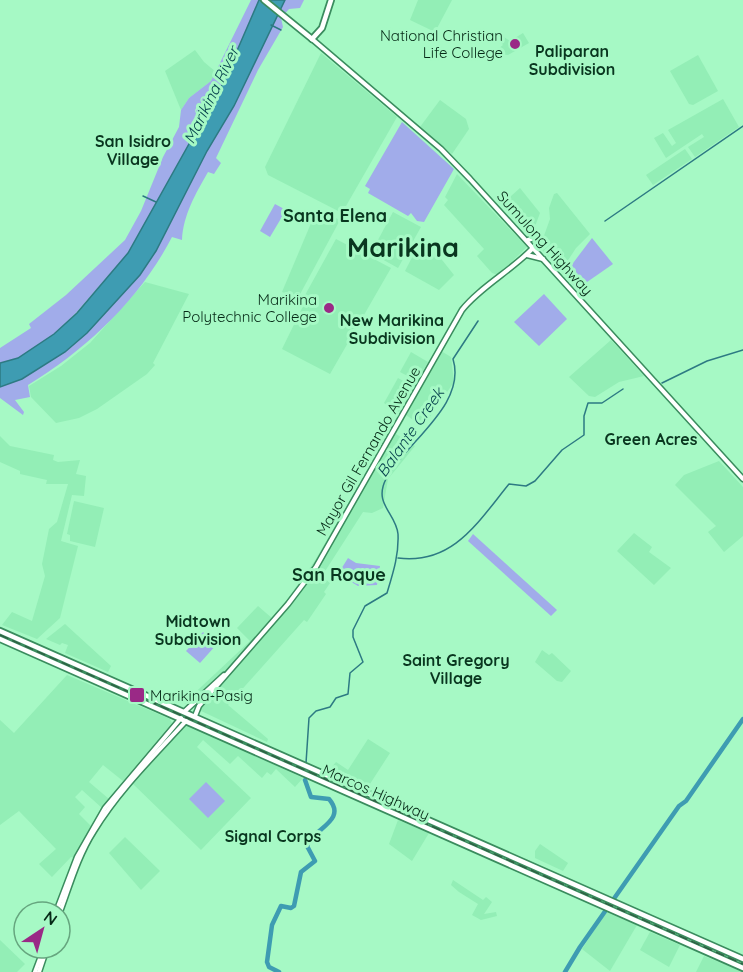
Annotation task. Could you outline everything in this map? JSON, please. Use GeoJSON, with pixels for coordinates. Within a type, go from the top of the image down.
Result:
{"type":"FeatureCollection","features":[{"type":"Feature","properties":{"kind":"main road"},"geometry":{"type":"LineString","coordinates":[[264,0],[309,37]]}},
{"type":"Feature","properties":{"kind":"main road"},"geometry":{"type":"LineString","coordinates":[[268,0],[309,37]]}},
{"type":"Feature","properties":{"kind":"main road"},"geometry":{"type":"LineString","coordinates":[[309,37],[322,28],[331,0]]}},
{"type":"Feature","properties":{"kind":"main road","name":"Sumulong Highway"},"geometry":{"type":"LineString","coordinates":[[309,37],[442,151],[527,240],[743,479]]}},
{"type":"Feature","properties":{"kind":"main road"},"geometry":{"type":"LineString","coordinates":[[527,240],[537,237]]}},
{"type":"Feature","properties":{"kind":"main road","name":"Mayor Gil Fernando Avenue"},"geometry":{"type":"LineString","coordinates":[[195,716],[196,709],[288,604],[316,567],[462,310],[533,247]]}},
{"type":"Feature","properties":{"kind":"main road"},"geometry":{"type":"LineString","coordinates":[[526,255],[546,262]]}},
{"type":"Feature","properties":{"kind":"main road","name":"Marcos Highway"},"geometry":{"type":"LineString","coordinates":[[0,631],[743,959]]}},
{"type":"Feature","properties":{"kind":"main road","name":"Marcos Highway"},"geometry":{"type":"LineString","coordinates":[[0,639],[743,968]]}},
{"type":"Feature","properties":{"kind":"main road","name":"Mayor Gil Fernando Avenue"},"geometry":{"type":"LineString","coordinates":[[184,712],[227,672]]}},
{"type":"Feature","properties":{"kind":"main road"},"geometry":{"type":"LineString","coordinates":[[63,900],[80,858],[114,798],[183,720]]}},
{"type":"Feature","properties":{"kind":"main road"},"geometry":{"type":"LineString","coordinates":[[264,755],[293,765],[293,761],[270,750]]}},
{"type":"Feature","properties":{"kind":"main road"},"geometry":{"type":"LineString","coordinates":[[303,773],[298,768],[305,765]]}},
{"type":"Feature","properties":{"kind":"main road"},"geometry":{"type":"LineString","coordinates":[[423,826],[427,818]]}},
{"type":"Feature","properties":{"kind":"main road"},"geometry":{"type":"LineString","coordinates":[[692,945],[696,939]]}},
{"type":"Feature","properties":{"kind":"main road"},"geometry":{"type":"LineString","coordinates":[[706,951],[710,945]]}},
{"type":"Feature","properties":{"kind":"shaded area"},"geometry":{"type":"Polygon","coordinates":[[[251,0],[259,0],[223,83],[128,253],[76,313],[54,334],[18,358],[0,363],[0,348],[31,328],[29,324],[66,295],[125,240],[141,211],[163,157],[179,127],[181,110],[189,98],[211,81],[251,0]]]}},
{"type":"Feature","properties":{"kind":"shaded area"},"geometry":{"type":"Polygon","coordinates":[[[259,0],[285,0],[234,106],[207,151],[156,251],[140,275],[87,333],[65,352],[22,379],[0,387],[0,363],[18,358],[54,334],[77,313],[128,253],[223,83],[259,0]]]}},
{"type":"Feature","properties":{"kind":"shaded area"},"geometry":{"type":"Polygon","coordinates":[[[285,0],[304,0],[300,8],[289,9],[281,18],[283,27],[258,70],[216,158],[221,163],[214,174],[208,172],[191,204],[182,240],[172,237],[159,260],[128,302],[91,339],[28,385],[30,397],[15,400],[24,412],[23,415],[0,398],[0,387],[65,352],[87,333],[138,277],[164,236],[207,151],[234,106],[285,0]]]}},
{"type":"Feature","properties":{"kind":"shaded area"},"geometry":{"type":"Polygon","coordinates":[[[418,0],[452,0],[435,32],[410,20],[418,0]]]}},
{"type":"Feature","properties":{"kind":"shaded area","name":"National Christian Life College"},"geometry":{"type":"Polygon","coordinates":[[[523,33],[529,43],[508,55],[501,54],[498,49],[503,45],[497,38],[501,35],[510,41],[523,33]]]}},
{"type":"Feature","properties":{"kind":"shaded area"},"geometry":{"type":"Polygon","coordinates":[[[195,50],[216,72],[211,81],[189,98],[181,110],[165,71],[195,50]]]}},
{"type":"Feature","properties":{"kind":"shaded area"},"geometry":{"type":"Polygon","coordinates":[[[321,53],[397,117],[342,213],[268,175],[265,167],[321,53]]]}},
{"type":"Feature","properties":{"kind":"shaded area"},"geometry":{"type":"Polygon","coordinates":[[[698,55],[718,91],[693,105],[689,104],[670,71],[698,55]]]}},
{"type":"Feature","properties":{"kind":"shaded area"},"geometry":{"type":"Polygon","coordinates":[[[723,99],[739,127],[695,157],[688,147],[704,137],[702,134],[666,158],[654,138],[663,133],[672,146],[676,143],[668,130],[723,99]]]}},
{"type":"Feature","properties":{"kind":"shaded area"},"geometry":{"type":"Polygon","coordinates":[[[440,100],[466,119],[469,129],[452,154],[420,127],[440,100]]]}},
{"type":"Feature","properties":{"kind":"shaded area"},"geometry":{"type":"Polygon","coordinates":[[[402,122],[454,169],[424,222],[417,221],[411,213],[408,216],[368,193],[370,189],[365,186],[402,122]]]}},
{"type":"Feature","properties":{"kind":"shaded area"},"geometry":{"type":"Polygon","coordinates":[[[685,149],[692,159],[653,185],[646,175],[685,149]]]}},
{"type":"Feature","properties":{"kind":"shaded area"},"geometry":{"type":"Polygon","coordinates":[[[457,174],[527,247],[498,275],[492,273],[477,256],[484,249],[444,205],[448,200],[445,197],[457,174]]]}},
{"type":"Feature","properties":{"kind":"shaded area"},"geometry":{"type":"Polygon","coordinates":[[[520,188],[540,213],[531,237],[501,205],[520,188]]]}},
{"type":"Feature","properties":{"kind":"shaded area"},"geometry":{"type":"Polygon","coordinates":[[[557,193],[590,234],[576,248],[563,268],[556,266],[542,250],[541,244],[550,219],[549,208],[554,194],[557,193]]]}},
{"type":"Feature","properties":{"kind":"shaded area"},"geometry":{"type":"Polygon","coordinates":[[[275,204],[286,210],[270,237],[260,231],[275,204]]]}},
{"type":"Feature","properties":{"kind":"shaded area"},"geometry":{"type":"Polygon","coordinates":[[[317,209],[340,220],[298,298],[282,292],[317,209]]]}},
{"type":"Feature","properties":{"kind":"shaded area"},"geometry":{"type":"Polygon","coordinates":[[[393,212],[421,227],[398,268],[371,253],[393,212]]]}},
{"type":"Feature","properties":{"kind":"shaded area"},"geometry":{"type":"Polygon","coordinates":[[[423,236],[454,275],[439,290],[405,271],[423,236]]]}},
{"type":"Feature","properties":{"kind":"shaded area"},"geometry":{"type":"Polygon","coordinates":[[[592,238],[613,264],[577,289],[564,275],[592,238]]]}},
{"type":"Feature","properties":{"kind":"shaded area","name":"Marikina Polytechnic College"},"geometry":{"type":"Polygon","coordinates":[[[336,239],[391,268],[330,374],[282,349],[307,298],[304,297],[336,239]]]}},
{"type":"Feature","properties":{"kind":"shaded area"},"geometry":{"type":"Polygon","coordinates":[[[145,282],[189,294],[153,363],[155,365],[147,374],[97,409],[79,418],[56,423],[31,397],[29,386],[61,366],[90,343],[145,282]]]}},
{"type":"Feature","properties":{"kind":"shaded area"},"geometry":{"type":"Polygon","coordinates":[[[544,294],[567,319],[539,346],[514,322],[544,294]]]}},
{"type":"Feature","properties":{"kind":"shaded area"},"geometry":{"type":"Polygon","coordinates":[[[611,340],[644,376],[619,382],[595,397],[589,396],[569,377],[611,340]]]}},
{"type":"Feature","properties":{"kind":"shaded area"},"geometry":{"type":"Polygon","coordinates":[[[441,351],[451,357],[454,382],[423,427],[406,415],[441,351]]]}},
{"type":"Feature","properties":{"kind":"shaded area"},"geometry":{"type":"Polygon","coordinates":[[[411,352],[428,362],[417,381],[400,372],[411,352]]]}},
{"type":"Feature","properties":{"kind":"shaded area"},"geometry":{"type":"Polygon","coordinates":[[[398,378],[414,387],[399,412],[384,403],[398,378]]]}},
{"type":"Feature","properties":{"kind":"shaded area"},"geometry":{"type":"Polygon","coordinates":[[[399,416],[404,420],[396,434],[415,446],[388,479],[383,508],[372,513],[363,512],[322,576],[330,583],[324,592],[326,594],[307,622],[304,620],[228,705],[268,739],[267,742],[184,703],[250,641],[237,628],[258,606],[273,619],[314,562],[399,416]]]}},
{"type":"Feature","properties":{"kind":"shaded area"},"geometry":{"type":"Polygon","coordinates":[[[0,436],[10,446],[54,455],[53,460],[58,462],[80,460],[76,474],[86,476],[84,496],[72,495],[61,541],[78,546],[60,618],[37,639],[2,625],[12,612],[32,621],[45,576],[42,564],[49,529],[57,522],[68,484],[46,484],[47,480],[20,474],[20,471],[0,462],[0,436]]]}},
{"type":"Feature","properties":{"kind":"shaded area"},"geometry":{"type":"Polygon","coordinates":[[[719,461],[743,487],[743,536],[724,552],[708,532],[716,526],[675,485],[684,475],[719,461]]]}},
{"type":"Feature","properties":{"kind":"shaded area"},"geometry":{"type":"Polygon","coordinates":[[[74,501],[104,508],[95,547],[70,541],[70,535],[67,534],[74,501]]]}},
{"type":"Feature","properties":{"kind":"shaded area"},"geometry":{"type":"Polygon","coordinates":[[[634,533],[652,547],[649,552],[671,568],[654,585],[617,551],[634,533]]]}},
{"type":"Feature","properties":{"kind":"shaded area"},"geometry":{"type":"Polygon","coordinates":[[[473,534],[557,610],[551,616],[468,541],[473,534]]]}},
{"type":"Feature","properties":{"kind":"shaded area"},"geometry":{"type":"Polygon","coordinates":[[[348,558],[356,563],[380,566],[377,585],[358,586],[338,574],[348,558]]]}},
{"type":"Feature","properties":{"kind":"shaded area"},"geometry":{"type":"Polygon","coordinates":[[[65,624],[111,666],[108,672],[65,653],[68,645],[62,643],[60,645],[46,639],[65,624]]]}},
{"type":"Feature","properties":{"kind":"shaded area"},"geometry":{"type":"Polygon","coordinates":[[[203,632],[217,644],[200,663],[186,651],[203,632]]]}},
{"type":"Feature","properties":{"kind":"shaded area"},"geometry":{"type":"Polygon","coordinates":[[[542,650],[549,655],[552,653],[571,671],[562,682],[557,681],[535,662],[542,650]]]}},
{"type":"Feature","properties":{"kind":"shaded area"},"geometry":{"type":"Polygon","coordinates":[[[67,675],[170,719],[172,723],[123,781],[103,765],[89,782],[109,799],[102,808],[82,790],[75,797],[85,807],[79,814],[91,826],[74,858],[71,857],[52,877],[39,864],[56,849],[19,811],[0,825],[0,720],[14,733],[67,675]]]}},
{"type":"Feature","properties":{"kind":"shaded area"},"geometry":{"type":"Polygon","coordinates":[[[186,724],[303,778],[295,787],[276,769],[271,775],[267,772],[262,778],[238,756],[230,764],[203,740],[197,747],[251,798],[201,850],[132,783],[186,724]]]}},
{"type":"Feature","properties":{"kind":"shaded area"},"geometry":{"type":"Polygon","coordinates":[[[368,739],[390,753],[368,787],[330,769],[336,762],[348,770],[368,739]]]}},
{"type":"Feature","properties":{"kind":"shaded area"},"geometry":{"type":"Polygon","coordinates":[[[206,782],[225,801],[208,818],[189,799],[206,782]]]}},
{"type":"Feature","properties":{"kind":"shaded area"},"geometry":{"type":"Polygon","coordinates":[[[398,820],[429,833],[412,861],[389,844],[398,820]]]}},
{"type":"Feature","properties":{"kind":"shaded area"},"geometry":{"type":"Polygon","coordinates":[[[125,837],[160,871],[141,890],[109,853],[125,837]]]}},
{"type":"Feature","properties":{"kind":"shaded area"},"geometry":{"type":"Polygon","coordinates":[[[540,844],[568,863],[563,871],[535,858],[535,851],[540,844]]]}},
{"type":"Feature","properties":{"kind":"shaded area"},"geometry":{"type":"Polygon","coordinates":[[[453,880],[483,900],[486,897],[492,902],[484,914],[496,912],[497,916],[481,920],[472,915],[478,904],[451,885],[453,880]]]}},
{"type":"Feature","properties":{"kind":"shaded area"},"geometry":{"type":"Polygon","coordinates":[[[606,912],[637,925],[610,971],[582,949],[606,912]]]}},
{"type":"Feature","properties":{"kind":"shaded area"},"geometry":{"type":"Polygon","coordinates":[[[650,932],[680,945],[669,967],[640,950],[650,932]]]}},
{"type":"Feature","properties":{"kind":"shaded area"},"geometry":{"type":"Polygon","coordinates":[[[0,940],[12,952],[12,960],[21,960],[25,964],[17,972],[0,972],[0,940]]]}},
{"type":"Feature","properties":{"kind":"shaded area"},"geometry":{"type":"Polygon","coordinates":[[[704,956],[729,966],[742,972],[696,972],[704,956]]]}},
{"type":"Feature","properties":{"kind":"waterway"},"geometry":{"type":"LineString","coordinates":[[271,25],[281,30]]}},
{"type":"Feature","properties":{"kind":"waterway"},"geometry":{"type":"LineString","coordinates":[[605,221],[743,126]]}},
{"type":"Feature","properties":{"kind":"waterway"},"geometry":{"type":"LineString","coordinates":[[143,196],[156,202]]}},
{"type":"Feature","properties":{"kind":"waterway","name":"Balante Creek"},"geometry":{"type":"LineString","coordinates":[[306,763],[309,718],[316,711],[330,707],[336,698],[348,694],[350,673],[363,662],[353,637],[353,630],[365,606],[387,593],[397,557],[398,534],[382,495],[386,479],[443,407],[451,392],[455,376],[453,359],[478,321]]}},
{"type":"Feature","properties":{"kind":"waterway"},"geometry":{"type":"LineString","coordinates":[[662,383],[707,361],[743,350]]}},
{"type":"Feature","properties":{"kind":"waterway"},"geometry":{"type":"LineString","coordinates":[[398,558],[434,555],[449,548],[475,526],[509,484],[526,486],[535,481],[562,450],[584,435],[584,416],[588,403],[602,403],[623,389]]}},
{"type":"Feature","properties":{"kind":"waterway"},"geometry":{"type":"LineString","coordinates":[[565,972],[679,806],[686,801],[743,719]]}},
{"type":"Feature","properties":{"kind":"waterway"},"geometry":{"type":"LineString","coordinates":[[279,972],[269,967],[267,962],[272,925],[281,906],[291,908],[294,906],[301,872],[315,861],[307,846],[310,840],[332,819],[334,813],[334,807],[329,799],[311,797],[305,780]]}},
{"type":"Feature","properties":{"kind":"railway"},"geometry":{"type":"LineString","coordinates":[[0,635],[743,964]]}},
{"type":"Feature","properties":{"kind":"place","name":"National Christian Life College"},"geometry":{"type":"Point","coordinates":[515,44]}},
{"type":"Feature","properties":{"kind":"place","name":"Marikina Polytechnic College"},"geometry":{"type":"Point","coordinates":[329,308]}},
{"type":"Feature","properties":{"kind":"place","name":"Marikina-Pasig"},"geometry":{"type":"Point","coordinates":[137,695]}},
{"type":"Feature","properties":{"kind":"district","name":"Paliparan Subdivision"},"geometry":{"type":"Point","coordinates":[572,60]}},
{"type":"Feature","properties":{"kind":"district","name":"San Isidro Village"},"geometry":{"type":"Point","coordinates":[133,150]}},
{"type":"Feature","properties":{"kind":"district","name":"Santa Elena"},"geometry":{"type":"Point","coordinates":[335,215]}},
{"type":"Feature","properties":{"kind":"district","name":"Marikina"},"geometry":{"type":"Point","coordinates":[403,247]}},
{"type":"Feature","properties":{"kind":"district","name":"New Marikina Subdivision"},"geometry":{"type":"Point","coordinates":[392,329]}},
{"type":"Feature","properties":{"kind":"district","name":"Green Acres"},"geometry":{"type":"Point","coordinates":[651,439]}},
{"type":"Feature","properties":{"kind":"district","name":"San Roque"},"geometry":{"type":"Point","coordinates":[339,574]}},
{"type":"Feature","properties":{"kind":"district","name":"Midtown Subdivision"},"geometry":{"type":"Point","coordinates":[198,630]}},
{"type":"Feature","properties":{"kind":"district","name":"Saint Gregory Village"},"geometry":{"type":"Point","coordinates":[456,669]}},
{"type":"Feature","properties":{"kind":"district","name":"Signal Corps"},"geometry":{"type":"Point","coordinates":[273,836]}},
{"type":"Feature","properties":{"kind":"water label","name":"Marikina River"},"geometry":{"type":"Point","coordinates":[211,95]}}]}
